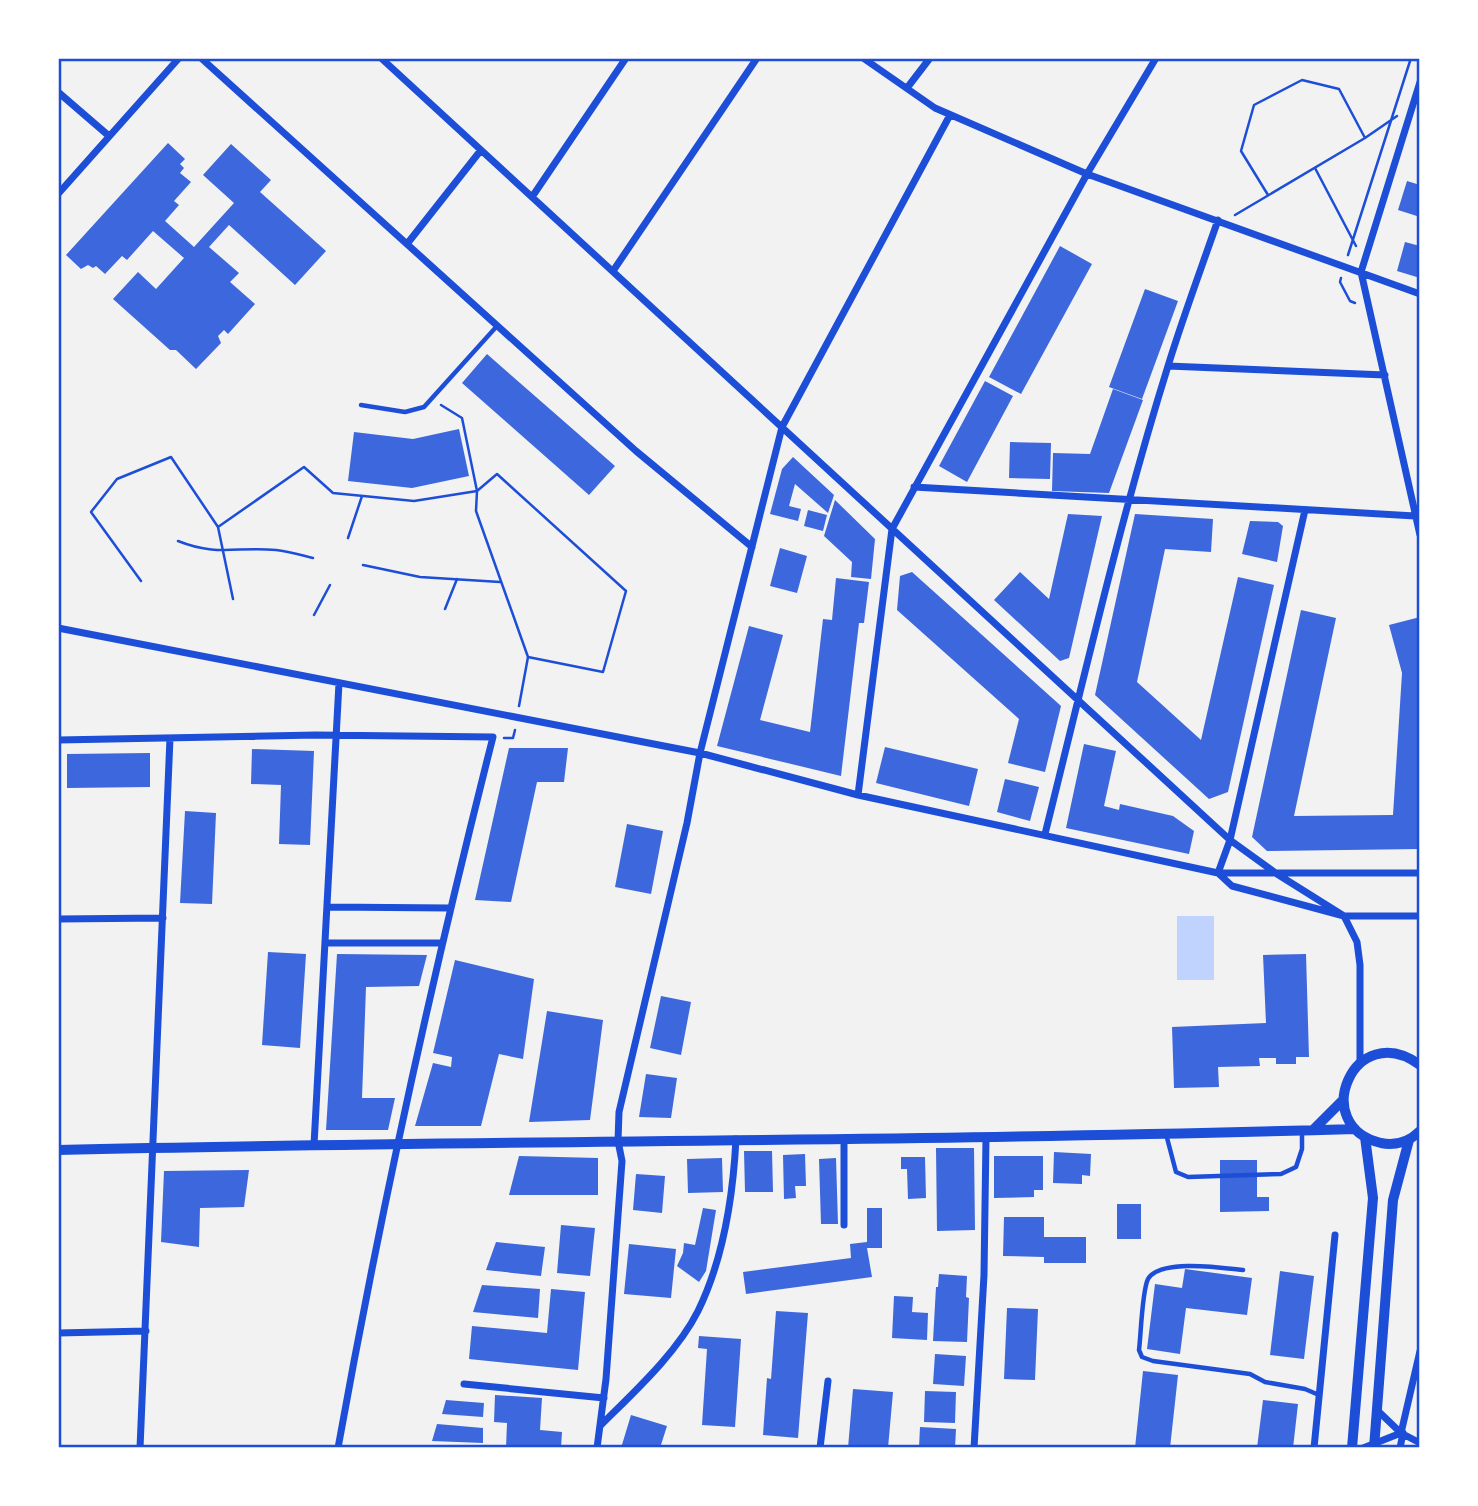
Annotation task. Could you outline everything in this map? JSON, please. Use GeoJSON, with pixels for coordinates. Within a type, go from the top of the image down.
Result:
{"type":"FeatureCollection","features":[{"type":"Feature","properties":{"kind":"street"},"geometry":{"type":"LineString","coordinates":[[58,194],[179,58]]}},
{"type":"Feature","properties":{"kind":"street"},"geometry":{"type":"LineString","coordinates":[[201,58],[643,458],[752,547]]}},
{"type":"Feature","properties":{"kind":"street"},"geometry":{"type":"LineString","coordinates":[[381,58],[1230,840],[1277,874],[1344,916],[1357,942],[1360,965],[1360,1063]]}},
{"type":"Feature","properties":{"kind":"street"},"geometry":{"type":"LineString","coordinates":[[532,197],[626,58]]}},
{"type":"Feature","properties":{"kind":"street"},"geometry":{"type":"LineString","coordinates":[[613,271],[757,58]]}},
{"type":"Feature","properties":{"kind":"street"},"geometry":{"type":"LineString","coordinates":[[863,58],[935,108],[1087,174],[1420,294]]}},
{"type":"Feature","properties":{"kind":"street"},"geometry":{"type":"LineString","coordinates":[[907,88],[930,58]]}},
{"type":"Feature","properties":{"kind":"street"},"geometry":{"type":"LineString","coordinates":[[858,795],[892,528],[1087,174],[1156,58]]}},
{"type":"Feature","properties":{"kind":"street"},"geometry":{"type":"LineString","coordinates":[[1420,82],[1361,272],[1420,536]]}},
{"type":"Feature","properties":{"kind":"street"},"geometry":{"type":"LineString","coordinates":[[58,92],[109,136]]}},
{"type":"Feature","properties":{"kind":"street"},"geometry":{"type":"LineString","coordinates":[[597,1448],[604,1398],[622,1161],[618,1141],[619,1112],[687,823],[699,753],[782,427],[950,115]]}},
{"type":"Feature","properties":{"kind":"street"},"geometry":{"type":"LineString","coordinates":[[407,244],[481,150]]}},
{"type":"Feature","properties":{"kind":"street"},"geometry":{"type":"LineString","coordinates":[[1045,834],[1077,699],[1168,366],[1220,221]]}},
{"type":"Feature","properties":{"kind":"street"},"geometry":{"type":"LineString","coordinates":[[1168,366],[1385,375]]}},
{"type":"Feature","properties":{"kind":"street"},"geometry":{"type":"LineString","coordinates":[[914,487],[1415,516]]}},
{"type":"Feature","properties":{"kind":"street"},"geometry":{"type":"LineString","coordinates":[[1218,873],[1230,840],[1305,510]]}},
{"type":"Feature","properties":{"kind":"street"},"geometry":{"type":"LineString","coordinates":[[58,628],[699,753],[858,795],[1218,873],[1420,873]]}},
{"type":"Feature","properties":{"kind":"street"},"geometry":{"type":"LineString","coordinates":[[314,1145],[339,683]]}},
{"type":"Feature","properties":{"kind":"street"},"geometry":{"type":"LineString","coordinates":[[58,740],[493,737],[450,908],[397,1144],[338,1448]]}},
{"type":"Feature","properties":{"kind":"street"},"geometry":{"type":"LineString","coordinates":[[140,1448],[170,738]]}},
{"type":"Feature","properties":{"kind":"street"},"geometry":{"type":"LineString","coordinates":[[1218,873],[1232,886],[1344,916],[1420,916]]}},
{"type":"Feature","properties":{"kind":"street"},"geometry":{"type":"LineString","coordinates":[[327,907],[450,908]]}},
{"type":"Feature","properties":{"kind":"street"},"geometry":{"type":"LineString","coordinates":[[58,919],[163,918]]}},
{"type":"Feature","properties":{"kind":"street"},"geometry":{"type":"LineString","coordinates":[[325,943],[442,943]]}},
{"type":"Feature","properties":{"kind":"street"},"geometry":{"type":"LineString","coordinates":[[1417,1135],[1387,1144],[1365,1138],[1355,1129],[1343,1100],[1347,1080],[1360,1063],[1382,1053],[1406,1055],[1420,1065]]}},
{"type":"Feature","properties":{"kind":"street"},"geometry":{"type":"LineString","coordinates":[[1314,1129],[1343,1100]]}},
{"type":"Feature","properties":{"kind":"street"},"geometry":{"type":"LineString","coordinates":[[58,1150],[1355,1129]]}},
{"type":"Feature","properties":{"kind":"street"},"geometry":{"type":"LineString","coordinates":[[1374,1446],[1393,1200],[1417,1135]]}},
{"type":"Feature","properties":{"kind":"street"},"geometry":{"type":"LineString","coordinates":[[974,1448],[984,1275],[986,1137]]}},
{"type":"Feature","properties":{"kind":"street"},"geometry":{"type":"LineString","coordinates":[[844,1138],[844,1225]]}},
{"type":"Feature","properties":{"kind":"street"},"geometry":{"type":"LineString","coordinates":[[1352,1448],[1373,1198],[1365,1138]]}},
{"type":"Feature","properties":{"kind":"street"},"geometry":{"type":"LineString","coordinates":[[601,1425],[671,1350],[697,1313],[714,1273],[725,1228],[733,1185],[736,1139]]}},
{"type":"Feature","properties":{"kind":"street"},"geometry":{"type":"LineString","coordinates":[[1314,1448],[1335,1235]]}},
{"type":"Feature","properties":{"kind":"street"},"geometry":{"type":"LineString","coordinates":[[58,1333],[146,1331]]}},
{"type":"Feature","properties":{"kind":"street"},"geometry":{"type":"LineString","coordinates":[[1400,1448],[1420,1351]]}},
{"type":"Feature","properties":{"kind":"street"},"geometry":{"type":"LineString","coordinates":[[820,1448],[828,1381]]}},
{"type":"Feature","properties":{"kind":"street"},"geometry":{"type":"LineString","coordinates":[[464,1384],[604,1398]]}},
{"type":"Feature","properties":{"kind":"street"},"geometry":{"type":"LineString","coordinates":[[1377,1410],[1402,1433],[1420,1443]]}},
{"type":"Feature","properties":{"kind":"street"},"geometry":{"type":"LineString","coordinates":[[1363,1448],[1402,1433]]}},
{"type":"Feature","properties":{"kind":"lane"},"geometry":{"type":"LineString","coordinates":[[361,405],[405,412],[424,407],[497,326]]}},
{"type":"Feature","properties":{"kind":"lane"},"geometry":{"type":"LineString","coordinates":[[1166,1133],[1177,1172],[1188,1177],[1281,1174],[1296,1167],[1302,1149],[1302,1129]]}},
{"type":"Feature","properties":{"kind":"lane"},"geometry":{"type":"LineString","coordinates":[[1243,1270],[1199,1264],[1153,1274],[1148,1279],[1146,1293],[1139,1350],[1142,1357],[1153,1361],[1250,1374],[1277,1385],[1305,1389],[1319,1395]]}},
{"type":"Feature","properties":{"kind":"path"},"geometry":{"type":"LineString","coordinates":[[1268,195],[1241,151],[1254,105],[1302,80],[1339,89],[1365,138]]}},
{"type":"Feature","properties":{"kind":"path"},"geometry":{"type":"LineString","coordinates":[[1220,221],[1365,138],[1413,105]]}},
{"type":"Feature","properties":{"kind":"path"},"geometry":{"type":"LineString","coordinates":[[1314,167],[1364,261]]}},
{"type":"Feature","properties":{"kind":"path"},"geometry":{"type":"LineString","coordinates":[[433,399],[462,418],[477,491],[478,520],[528,657],[513,738],[493,737]]}},
{"type":"Feature","properties":{"kind":"path"},"geometry":{"type":"LineString","coordinates":[[141,581],[91,512],[117,479],[171,457],[218,527],[233,599]]}},
{"type":"Feature","properties":{"kind":"path"},"geometry":{"type":"LineString","coordinates":[[218,527],[304,467],[333,493],[414,501],[477,491],[497,474],[626,592],[603,672],[528,657]]}},
{"type":"Feature","properties":{"kind":"path"},"geometry":{"type":"LineString","coordinates":[[348,538],[362,496]]}},
{"type":"Feature","properties":{"kind":"path"},"geometry":{"type":"LineString","coordinates":[[178,541],[198,549],[275,550],[313,558]]}},
{"type":"Feature","properties":{"kind":"path"},"geometry":{"type":"LineString","coordinates":[[363,565],[420,577],[500,582]]}},
{"type":"Feature","properties":{"kind":"path"},"geometry":{"type":"LineString","coordinates":[[445,609],[457,579]]}},
{"type":"Feature","properties":{"kind":"path"},"geometry":{"type":"LineString","coordinates":[[314,615],[330,585]]}},
{"type":"Feature","properties":{"kind":"water"},"geometry":{"type":"Polygon","coordinates":[[[1177,916],[1214,916],[1214,980],[1177,980],[1177,916]]]}},
{"type":"Feature","properties":{"kind":"building"},"geometry":{"type":"Polygon","coordinates":[[[168,143],[185,159],[180,164],[184,168],[180,173],[191,182],[174,201],[179,205],[165,221],[194,247],[234,203],[203,175],[231,144],[271,180],[260,192],[326,251],[295,285],[229,225],[209,247],[239,273],[230,282],[255,304],[228,334],[224,330],[218,336],[221,343],[196,369],[176,350],[170,350],[113,299],[138,272],[156,289],[184,258],[153,231],[127,260],[122,256],[105,274],[96,266],[93,268],[88,265],[81,269],[66,255],[168,143]]]}},
{"type":"Feature","properties":{"kind":"building"},"geometry":{"type":"Polygon","coordinates":[[[1407,181],[1420,185],[1420,217],[1398,210],[1407,181]]]}},
{"type":"Feature","properties":{"kind":"building"},"geometry":{"type":"Polygon","coordinates":[[[1405,242],[1420,246],[1420,278],[1397,271],[1405,242]]]}},
{"type":"Feature","properties":{"kind":"building"},"geometry":{"type":"Polygon","coordinates":[[[1060,246],[1092,264],[1021,394],[989,377],[1060,246]]]}},
{"type":"Feature","properties":{"kind":"building"},"geometry":{"type":"Polygon","coordinates":[[[1145,289],[1178,301],[1142,399],[1109,387],[1145,289]]]}},
{"type":"Feature","properties":{"kind":"building"},"geometry":{"type":"Polygon","coordinates":[[[487,354],[615,466],[589,495],[462,383],[487,354]]]}},
{"type":"Feature","properties":{"kind":"building"},"geometry":{"type":"Polygon","coordinates":[[[985,381],[1013,396],[967,482],[939,466],[985,381]]]}},
{"type":"Feature","properties":{"kind":"building"},"geometry":{"type":"Polygon","coordinates":[[[1113,389],[1143,400],[1109,493],[1052,491],[1053,453],[1090,454],[1113,389]]]}},
{"type":"Feature","properties":{"kind":"building"},"geometry":{"type":"Polygon","coordinates":[[[459,429],[469,476],[412,488],[348,481],[354,432],[413,439],[459,429]]]}},
{"type":"Feature","properties":{"kind":"building"},"geometry":{"type":"Polygon","coordinates":[[[1010,442],[1051,443],[1050,479],[1009,478],[1010,442]]]}},
{"type":"Feature","properties":{"kind":"building"},"geometry":{"type":"Polygon","coordinates":[[[793,457],[834,495],[828,513],[795,484],[789,506],[801,509],[798,521],[770,514],[782,469],[793,457]]]}},
{"type":"Feature","properties":{"kind":"building"},"geometry":{"type":"Polygon","coordinates":[[[835,500],[875,539],[871,579],[851,577],[852,562],[824,536],[835,500]]]}},
{"type":"Feature","properties":{"kind":"building"},"geometry":{"type":"Polygon","coordinates":[[[808,510],[827,515],[823,531],[804,526],[808,510]]]}},
{"type":"Feature","properties":{"kind":"building"},"geometry":{"type":"Polygon","coordinates":[[[1068,514],[1102,516],[1069,658],[1060,661],[994,600],[1020,572],[1049,599],[1068,514]]]}},
{"type":"Feature","properties":{"kind":"building"},"geometry":{"type":"Polygon","coordinates":[[[1135,514],[1213,519],[1211,552],[1165,549],[1137,682],[1201,740],[1238,577],[1274,585],[1228,792],[1209,799],[1095,695],[1135,514]]]}},
{"type":"Feature","properties":{"kind":"building"},"geometry":{"type":"Polygon","coordinates":[[[1250,521],[1278,522],[1283,526],[1277,562],[1242,554],[1250,521]]]}},
{"type":"Feature","properties":{"kind":"building"},"geometry":{"type":"Polygon","coordinates":[[[780,548],[807,556],[797,593],[770,586],[780,548]]]}},
{"type":"Feature","properties":{"kind":"building"},"geometry":{"type":"Polygon","coordinates":[[[912,572],[1061,706],[1045,772],[1008,763],[1019,719],[897,610],[900,576],[912,572]]]}},
{"type":"Feature","properties":{"kind":"building"},"geometry":{"type":"Polygon","coordinates":[[[836,578],[869,582],[864,623],[859,623],[841,776],[717,746],[749,626],[783,635],[760,720],[810,732],[823,619],[832,620],[836,578]]]}},
{"type":"Feature","properties":{"kind":"building"},"geometry":{"type":"Polygon","coordinates":[[[1301,610],[1336,618],[1294,816],[1393,815],[1402,673],[1389,625],[1420,617],[1420,849],[1267,851],[1252,837],[1301,610]]]}},
{"type":"Feature","properties":{"kind":"building"},"geometry":{"type":"Polygon","coordinates":[[[1084,744],[1116,751],[1104,806],[1119,810],[1120,804],[1173,816],[1194,831],[1189,854],[1066,828],[1084,744]]]}},
{"type":"Feature","properties":{"kind":"building"},"geometry":{"type":"Polygon","coordinates":[[[885,747],[978,769],[969,806],[876,783],[885,747]]]}},
{"type":"Feature","properties":{"kind":"building"},"geometry":{"type":"Polygon","coordinates":[[[509,748],[568,748],[564,782],[537,782],[511,902],[475,900],[509,748]]]}},
{"type":"Feature","properties":{"kind":"building"},"geometry":{"type":"Polygon","coordinates":[[[252,749],[314,751],[310,845],[279,844],[281,785],[251,784],[252,749]]]}},
{"type":"Feature","properties":{"kind":"building"},"geometry":{"type":"Polygon","coordinates":[[[150,753],[150,787],[67,788],[67,754],[150,753]]]}},
{"type":"Feature","properties":{"kind":"building"},"geometry":{"type":"Polygon","coordinates":[[[1005,779],[1039,787],[1030,821],[997,812],[1005,779]]]}},
{"type":"Feature","properties":{"kind":"building"},"geometry":{"type":"Polygon","coordinates":[[[185,811],[216,813],[212,904],[180,903],[185,811]]]}},
{"type":"Feature","properties":{"kind":"building"},"geometry":{"type":"Polygon","coordinates":[[[627,824],[663,831],[651,894],[615,887],[627,824]]]}},
{"type":"Feature","properties":{"kind":"building"},"geometry":{"type":"Polygon","coordinates":[[[268,952],[306,954],[300,1048],[262,1045],[268,952]]]}},
{"type":"Feature","properties":{"kind":"building"},"geometry":{"type":"Polygon","coordinates":[[[337,954],[427,955],[419,986],[366,987],[362,1098],[395,1098],[388,1130],[326,1130],[337,954]]]}},
{"type":"Feature","properties":{"kind":"building"},"geometry":{"type":"Polygon","coordinates":[[[1306,954],[1309,1057],[1296,1057],[1296,1064],[1276,1064],[1276,1058],[1259,1058],[1260,1066],[1218,1067],[1219,1087],[1174,1088],[1172,1027],[1266,1023],[1263,955],[1306,954]]]}},
{"type":"Feature","properties":{"kind":"building"},"geometry":{"type":"Polygon","coordinates":[[[455,960],[534,979],[523,1059],[499,1054],[481,1126],[415,1126],[433,1063],[451,1067],[452,1057],[433,1053],[455,960]]]}},
{"type":"Feature","properties":{"kind":"building"},"geometry":{"type":"Polygon","coordinates":[[[661,996],[691,1002],[681,1055],[650,1048],[661,996]]]}},
{"type":"Feature","properties":{"kind":"building"},"geometry":{"type":"Polygon","coordinates":[[[547,1011],[603,1020],[590,1120],[529,1122],[547,1011]]]}},
{"type":"Feature","properties":{"kind":"building"},"geometry":{"type":"Polygon","coordinates":[[[646,1074],[677,1078],[671,1118],[639,1117],[646,1074]]]}},
{"type":"Feature","properties":{"kind":"building"},"geometry":{"type":"Polygon","coordinates":[[[936,1148],[974,1148],[975,1230],[937,1231],[936,1148]]]}},
{"type":"Feature","properties":{"kind":"building"},"geometry":{"type":"Polygon","coordinates":[[[744,1151],[772,1151],[773,1192],[745,1192],[744,1151]]]}},
{"type":"Feature","properties":{"kind":"building"},"geometry":{"type":"Polygon","coordinates":[[[1054,1152],[1091,1154],[1090,1176],[1082,1175],[1082,1184],[1053,1183],[1054,1152]]]}},
{"type":"Feature","properties":{"kind":"building"},"geometry":{"type":"Polygon","coordinates":[[[805,1154],[806,1186],[795,1186],[796,1198],[784,1199],[783,1155],[805,1154]]]}},
{"type":"Feature","properties":{"kind":"building"},"geometry":{"type":"Polygon","coordinates":[[[519,1156],[598,1158],[598,1195],[509,1195],[519,1156]]]}},
{"type":"Feature","properties":{"kind":"building"},"geometry":{"type":"Polygon","coordinates":[[[994,1156],[1043,1156],[1043,1190],[1034,1190],[1034,1197],[994,1198],[994,1156]]]}},
{"type":"Feature","properties":{"kind":"building"},"geometry":{"type":"Polygon","coordinates":[[[901,1157],[925,1157],[926,1198],[908,1199],[907,1169],[901,1169],[901,1157]]]}},
{"type":"Feature","properties":{"kind":"building"},"geometry":{"type":"Polygon","coordinates":[[[722,1158],[723,1192],[688,1193],[687,1159],[722,1158]]]}},
{"type":"Feature","properties":{"kind":"building"},"geometry":{"type":"Polygon","coordinates":[[[836,1158],[838,1224],[821,1224],[819,1159],[836,1158]]]}},
{"type":"Feature","properties":{"kind":"building"},"geometry":{"type":"Polygon","coordinates":[[[1220,1160],[1257,1160],[1257,1197],[1269,1197],[1269,1211],[1220,1212],[1220,1160]]]}},
{"type":"Feature","properties":{"kind":"building"},"geometry":{"type":"Polygon","coordinates":[[[249,1170],[244,1207],[200,1208],[199,1247],[161,1242],[164,1171],[249,1170]]]}},
{"type":"Feature","properties":{"kind":"building"},"geometry":{"type":"Polygon","coordinates":[[[636,1174],[665,1176],[662,1213],[633,1210],[636,1174]]]}},
{"type":"Feature","properties":{"kind":"building"},"geometry":{"type":"Polygon","coordinates":[[[1117,1204],[1141,1204],[1141,1239],[1117,1239],[1117,1204]]]}},
{"type":"Feature","properties":{"kind":"building"},"geometry":{"type":"Polygon","coordinates":[[[703,1208],[716,1210],[706,1271],[699,1282],[677,1266],[684,1243],[695,1245],[703,1208]]]}},
{"type":"Feature","properties":{"kind":"building"},"geometry":{"type":"Polygon","coordinates":[[[867,1208],[882,1208],[882,1248],[867,1248],[872,1277],[746,1294],[743,1272],[851,1258],[850,1244],[867,1242],[867,1208]]]}},
{"type":"Feature","properties":{"kind":"building"},"geometry":{"type":"Polygon","coordinates":[[[1004,1217],[1044,1217],[1044,1237],[1086,1237],[1086,1263],[1044,1263],[1044,1257],[1003,1256],[1004,1217]]]}},
{"type":"Feature","properties":{"kind":"building"},"geometry":{"type":"Polygon","coordinates":[[[561,1225],[595,1228],[590,1276],[557,1273],[561,1225]]]}},
{"type":"Feature","properties":{"kind":"building"},"geometry":{"type":"Polygon","coordinates":[[[496,1242],[545,1247],[541,1276],[486,1270],[496,1242]]]}},
{"type":"Feature","properties":{"kind":"building"},"geometry":{"type":"Polygon","coordinates":[[[629,1244],[676,1249],[671,1298],[624,1294],[629,1244]]]}},
{"type":"Feature","properties":{"kind":"building"},"geometry":{"type":"Polygon","coordinates":[[[1185,1269],[1252,1278],[1247,1315],[1186,1308],[1180,1354],[1147,1349],[1155,1284],[1182,1288],[1185,1269]]]}},
{"type":"Feature","properties":{"kind":"building"},"geometry":{"type":"Polygon","coordinates":[[[1280,1271],[1314,1276],[1304,1359],[1270,1355],[1280,1271]]]}},
{"type":"Feature","properties":{"kind":"building"},"geometry":{"type":"Polygon","coordinates":[[[939,1274],[967,1276],[967,1342],[933,1341],[939,1274]]]}},
{"type":"Feature","properties":{"kind":"building"},"geometry":{"type":"Polygon","coordinates":[[[482,1285],[540,1289],[538,1318],[473,1312],[482,1285]]]}},
{"type":"Feature","properties":{"kind":"building"},"geometry":{"type":"Polygon","coordinates":[[[551,1289],[585,1292],[578,1370],[469,1359],[472,1326],[547,1333],[551,1289]]]}},
{"type":"Feature","properties":{"kind":"building"},"geometry":{"type":"Polygon","coordinates":[[[894,1296],[913,1297],[912,1312],[928,1313],[927,1340],[892,1338],[894,1296]]]}},
{"type":"Feature","properties":{"kind":"building"},"geometry":{"type":"Polygon","coordinates":[[[1007,1308],[1038,1309],[1035,1380],[1004,1379],[1007,1308]]]}},
{"type":"Feature","properties":{"kind":"building"},"geometry":{"type":"Polygon","coordinates":[[[776,1311],[808,1313],[798,1438],[763,1435],[767,1378],[771,1379],[776,1311]]]}},
{"type":"Feature","properties":{"kind":"building"},"geometry":{"type":"Polygon","coordinates":[[[699,1336],[741,1339],[735,1427],[702,1425],[707,1349],[698,1348],[699,1336]]]}},
{"type":"Feature","properties":{"kind":"building"},"geometry":{"type":"Polygon","coordinates":[[[935,1354],[966,1356],[964,1386],[933,1384],[935,1354]]]}},
{"type":"Feature","properties":{"kind":"building"},"geometry":{"type":"Polygon","coordinates":[[[1143,1371],[1178,1375],[1170,1448],[1135,1448],[1143,1371]]]}},
{"type":"Feature","properties":{"kind":"building"},"geometry":{"type":"Polygon","coordinates":[[[853,1389],[893,1392],[888,1448],[848,1448],[853,1389]]]}},
{"type":"Feature","properties":{"kind":"building"},"geometry":{"type":"Polygon","coordinates":[[[925,1391],[956,1392],[955,1423],[924,1422],[925,1391]]]}},
{"type":"Feature","properties":{"kind":"building"},"geometry":{"type":"Polygon","coordinates":[[[495,1395],[542,1398],[540,1430],[562,1432],[561,1448],[506,1448],[507,1423],[494,1422],[495,1395]]]}},
{"type":"Feature","properties":{"kind":"building"},"geometry":{"type":"Polygon","coordinates":[[[446,1400],[484,1403],[483,1417],[442,1414],[446,1400]]]}},
{"type":"Feature","properties":{"kind":"building"},"geometry":{"type":"Polygon","coordinates":[[[1263,1400],[1298,1404],[1293,1448],[1257,1448],[1263,1400]]]}},
{"type":"Feature","properties":{"kind":"building"},"geometry":{"type":"Polygon","coordinates":[[[631,1415],[667,1426],[660,1448],[621,1448],[631,1415]]]}},
{"type":"Feature","properties":{"kind":"building"},"geometry":{"type":"Polygon","coordinates":[[[437,1424],[483,1428],[483,1443],[432,1441],[437,1424]]]}},
{"type":"Feature","properties":{"kind":"building"},"geometry":{"type":"Polygon","coordinates":[[[920,1427],[956,1429],[955,1448],[919,1448],[920,1427]]]}}]}
